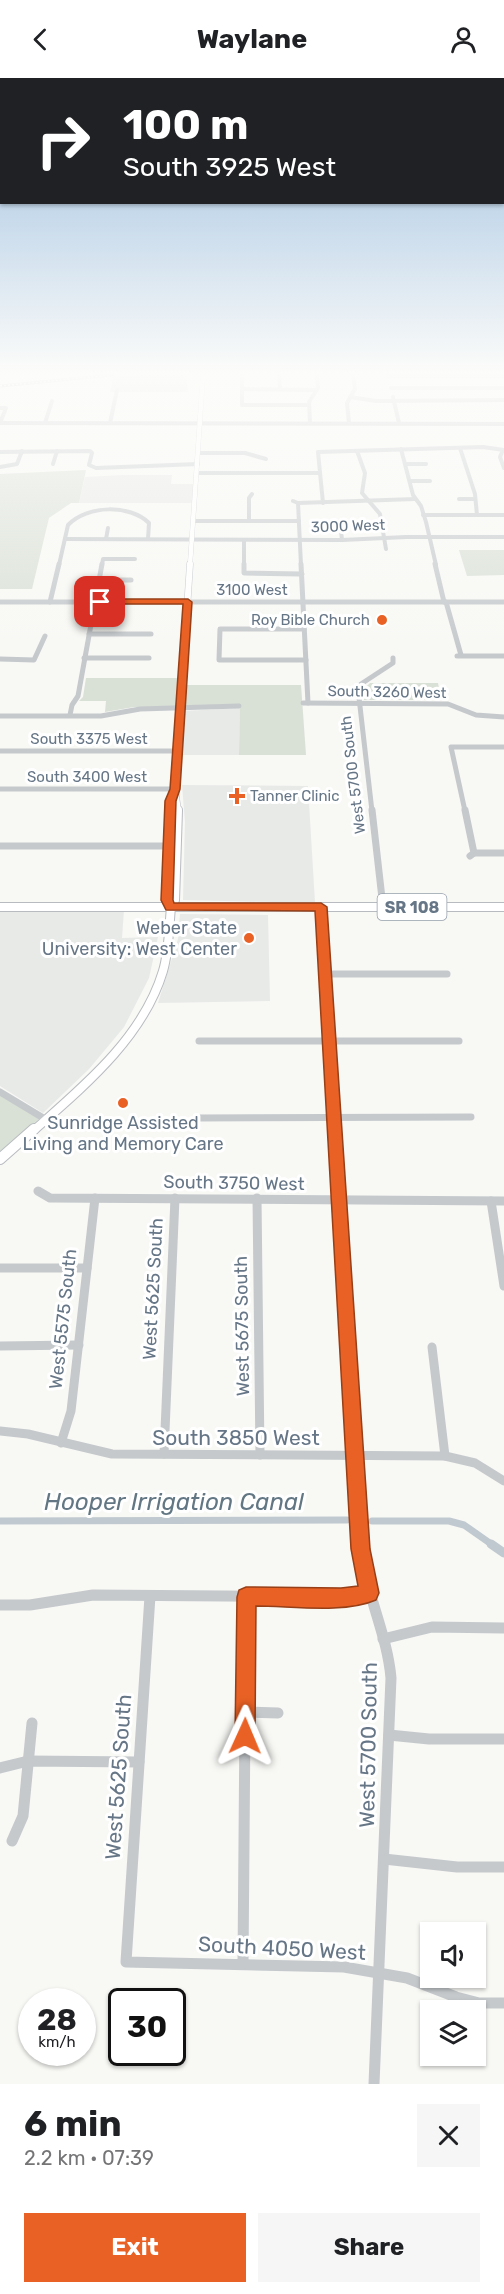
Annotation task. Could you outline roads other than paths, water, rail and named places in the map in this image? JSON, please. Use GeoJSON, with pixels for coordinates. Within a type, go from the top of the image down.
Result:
{"type":"FeatureCollection","features":[{"type":"Feature","properties":{"kind":"main road"},"geometry":{"type":"LineString","coordinates":[[171,907],[167,900],[171,801],[175,789],[197,469]]}},
{"type":"Feature","properties":{"kind":"main road"},"geometry":{"type":"LineString","coordinates":[[0,1159],[92,1077],[133,1030],[150,1003],[164,968],[171,907],[175,900],[178,801],[175,789]]}},
{"type":"Feature","properties":{"kind":"main road","name":"SR 108"},"geometry":{"type":"LineString","coordinates":[[0,907],[504,907]]}},
{"type":"Feature","properties":{"kind":"street"},"geometry":{"type":"LineString","coordinates":[[320,469],[323,503]]}},
{"type":"Feature","properties":{"kind":"street"},"geometry":{"type":"LineString","coordinates":[[363,469],[365,473],[362,493],[380,514],[386,549]]}},
{"type":"Feature","properties":{"kind":"street"},"geometry":{"type":"LineString","coordinates":[[407,469],[415,499],[421,506],[450,621],[456,630],[459,656],[504,656]]}},
{"type":"Feature","properties":{"kind":"street"},"geometry":{"type":"LineString","coordinates":[[466,469],[477,515]]}},
{"type":"Feature","properties":{"kind":"street"},"geometry":{"type":"LineString","coordinates":[[197,473],[320,473]]}},
{"type":"Feature","properties":{"kind":"street"},"geometry":{"type":"LineString","coordinates":[[410,481],[430,481]]}},
{"type":"Feature","properties":{"kind":"street"},"geometry":{"type":"LineString","coordinates":[[249,521],[249,498],[252,494]]}},
{"type":"Feature","properties":{"kind":"street"},"geometry":{"type":"LineString","coordinates":[[304,629],[220,629],[219,660],[306,660],[296,502],[415,499]]}},
{"type":"Feature","properties":{"kind":"street"},"geometry":{"type":"LineString","coordinates":[[459,499],[475,499]]}},
{"type":"Feature","properties":{"kind":"street"},"geometry":{"type":"LineString","coordinates":[[50,602],[70,521],[81,515],[100,511],[122,511],[145,516],[149,523],[148,539]]}},
{"type":"Feature","properties":{"kind":"street"},"geometry":{"type":"LineString","coordinates":[[423,515],[504,515]]}},
{"type":"Feature","properties":{"kind":"street"},"geometry":{"type":"LineString","coordinates":[[194,521],[299,521]]}},
{"type":"Feature","properties":{"kind":"street"},"geometry":{"type":"LineString","coordinates":[[340,521],[342,540]]}},
{"type":"Feature","properties":{"kind":"street"},"geometry":{"type":"LineString","coordinates":[[106,539],[108,528]]}},
{"type":"Feature","properties":{"kind":"street","name":"3000 West"},"geometry":{"type":"LineString","coordinates":[[65,539],[342,540],[384,537],[504,537]]}},
{"type":"Feature","properties":{"kind":"street"},"geometry":{"type":"LineString","coordinates":[[244,540],[244,573],[302,573]]}},
{"type":"Feature","properties":{"kind":"street"},"geometry":{"type":"LineString","coordinates":[[70,715],[72,705],[78,696],[103,559],[135,559]]}},
{"type":"Feature","properties":{"kind":"street"},"geometry":{"type":"LineString","coordinates":[[100,580],[131,580]]}},
{"type":"Feature","properties":{"kind":"street","name":"3100 West"},"geometry":{"type":"LineString","coordinates":[[0,602],[504,602]]}},
{"type":"Feature","properties":{"kind":"street"},"geometry":{"type":"LineString","coordinates":[[89,634],[151,634]]}},
{"type":"Feature","properties":{"kind":"street"},"geometry":{"type":"LineString","coordinates":[[0,659],[34,660],[45,636]]}},
{"type":"Feature","properties":{"kind":"street"},"geometry":{"type":"LineString","coordinates":[[84,658],[149,658]]}},
{"type":"Feature","properties":{"kind":"street","name":"West 5700 South"},"geometry":{"type":"LineString","coordinates":[[383,908],[359,703],[359,686],[393,663],[393,658]]}},
{"type":"Feature","properties":{"kind":"street","name":"South 3260 West"},"geometry":{"type":"LineString","coordinates":[[306,660],[306,703],[448,704],[476,715],[504,717]]}},
{"type":"Feature","properties":{"kind":"street"},"geometry":{"type":"LineString","coordinates":[[0,716],[101,716],[140,709],[239,706]]}},
{"type":"Feature","properties":{"kind":"street"},"geometry":{"type":"LineString","coordinates":[[504,747],[451,747],[472,854],[504,853]]}},
{"type":"Feature","properties":{"kind":"street","name":"South 3375 West"},"geometry":{"type":"LineString","coordinates":[[0,751],[178,751]]}},
{"type":"Feature","properties":{"kind":"street","name":"South 3400 West"},"geometry":{"type":"LineString","coordinates":[[0,789],[175,789]]}},
{"type":"Feature","properties":{"kind":"street"},"geometry":{"type":"LineString","coordinates":[[0,846],[170,846]]}},
{"type":"Feature","properties":{"kind":"street","name":"West 5700 South"},"geometry":{"type":"LineString","coordinates":[[321,907],[361,1549],[369,1593],[389,1656],[391,1678],[374,2084]]}},
{"type":"Feature","properties":{"kind":"street"},"geometry":{"type":"LineString","coordinates":[[325,974],[447,974]]}},
{"type":"Feature","properties":{"kind":"street"},"geometry":{"type":"LineString","coordinates":[[199,1041],[459,1041]]}},
{"type":"Feature","properties":{"kind":"street"},"geometry":{"type":"LineString","coordinates":[[0,1092],[45,1119]]}},
{"type":"Feature","properties":{"kind":"street"},"geometry":{"type":"LineString","coordinates":[[196,1118],[471,1117]]}},
{"type":"Feature","properties":{"kind":"street","name":"South 3750 West"},"geometry":{"type":"LineString","coordinates":[[38,1191],[50,1197],[257,1198],[339,1202],[504,1201]]}},
{"type":"Feature","properties":{"kind":"street","name":"West 5575 South"},"geometry":{"type":"LineString","coordinates":[[61,1443],[71,1411],[94,1197]]}},
{"type":"Feature","properties":{"kind":"street","name":"West 5625 South"},"geometry":{"type":"LineString","coordinates":[[164,1454],[175,1198]]}},
{"type":"Feature","properties":{"kind":"street","name":"West 5675 South"},"geometry":{"type":"LineString","coordinates":[[257,1198],[260,1455]]}},
{"type":"Feature","properties":{"kind":"street"},"geometry":{"type":"LineString","coordinates":[[490,1201],[504,1286]]}},
{"type":"Feature","properties":{"kind":"street"},"geometry":{"type":"LineString","coordinates":[[0,1268],[87,1268]]}},
{"type":"Feature","properties":{"kind":"street"},"geometry":{"type":"LineString","coordinates":[[0,1346],[79,1345]]}},
{"type":"Feature","properties":{"kind":"street"},"geometry":{"type":"LineString","coordinates":[[432,1347],[445,1456]]}},
{"type":"Feature","properties":{"kind":"street","name":"South 3850 West"},"geometry":{"type":"LineString","coordinates":[[0,1431],[16,1431],[112,1454],[445,1456],[475,1464],[504,1481]]}},
{"type":"Feature","properties":{"kind":"street"},"geometry":{"type":"LineString","coordinates":[[0,1605],[30,1605],[93,1595],[341,1597],[369,1593]]}},
{"type":"Feature","properties":{"kind":"street","name":"West 5625 South"},"geometry":{"type":"LineString","coordinates":[[126,1962],[150,1596]]}},
{"type":"Feature","properties":{"kind":"street"},"geometry":{"type":"LineString","coordinates":[[243,1964],[246,1597]]}},
{"type":"Feature","properties":{"kind":"street"},"geometry":{"type":"LineString","coordinates":[[383,1639],[432,1627],[504,1628]]}},
{"type":"Feature","properties":{"kind":"street"},"geometry":{"type":"LineString","coordinates":[[245,1712],[278,1713]]}},
{"type":"Feature","properties":{"kind":"street"},"geometry":{"type":"LineString","coordinates":[[12,1841],[22,1816],[32,1723]]}},
{"type":"Feature","properties":{"kind":"street"},"geometry":{"type":"LineString","coordinates":[[389,1735],[429,1739],[504,1739]]}},
{"type":"Feature","properties":{"kind":"street"},"geometry":{"type":"LineString","coordinates":[[0,1768],[28,1761],[139,1762]]}},
{"type":"Feature","properties":{"kind":"street"},"geometry":{"type":"LineString","coordinates":[[384,1859],[456,1867],[504,1867]]}},
{"type":"Feature","properties":{"kind":"street","name":"South 4050 West"},"geometry":{"type":"LineString","coordinates":[[126,1962],[344,1967],[407,1978],[471,2001],[504,2003]]}},
{"type":"Feature","properties":{"kind":"waterway","name":"Hooper Irrigation Canal"},"geometry":{"type":"LineString","coordinates":[[0,1521],[347,1520]]}},
{"type":"Feature","properties":{"kind":"waterway","name":"Hooper Irrigation Canal"},"geometry":{"type":"LineString","coordinates":[[372,1521],[449,1521],[464,1525],[494,1546]]}},
{"type":"Feature","properties":{"kind":"waterway","name":"Hooper Irrigation Canal"},"geometry":{"type":"LineString","coordinates":[[491,1544],[504,1553]]}},
{"type":"Feature","properties":{"kind":"place","name":"Roy Bible Church"},"geometry":{"type":"Point","coordinates":[382,620]}},
{"type":"Feature","properties":{"kind":"place","name":"Tanner Clinic"},"geometry":{"type":"Point","coordinates":[237,796]}},
{"type":"Feature","properties":{"kind":"place","name":"Weber State University: West Center"},"geometry":{"type":"Point","coordinates":[249,938]}},
{"type":"Feature","properties":{"kind":"place","name":"Sunridge Assisted Living and Memory Care"},"geometry":{"type":"Point","coordinates":[123,1103]}}]}
